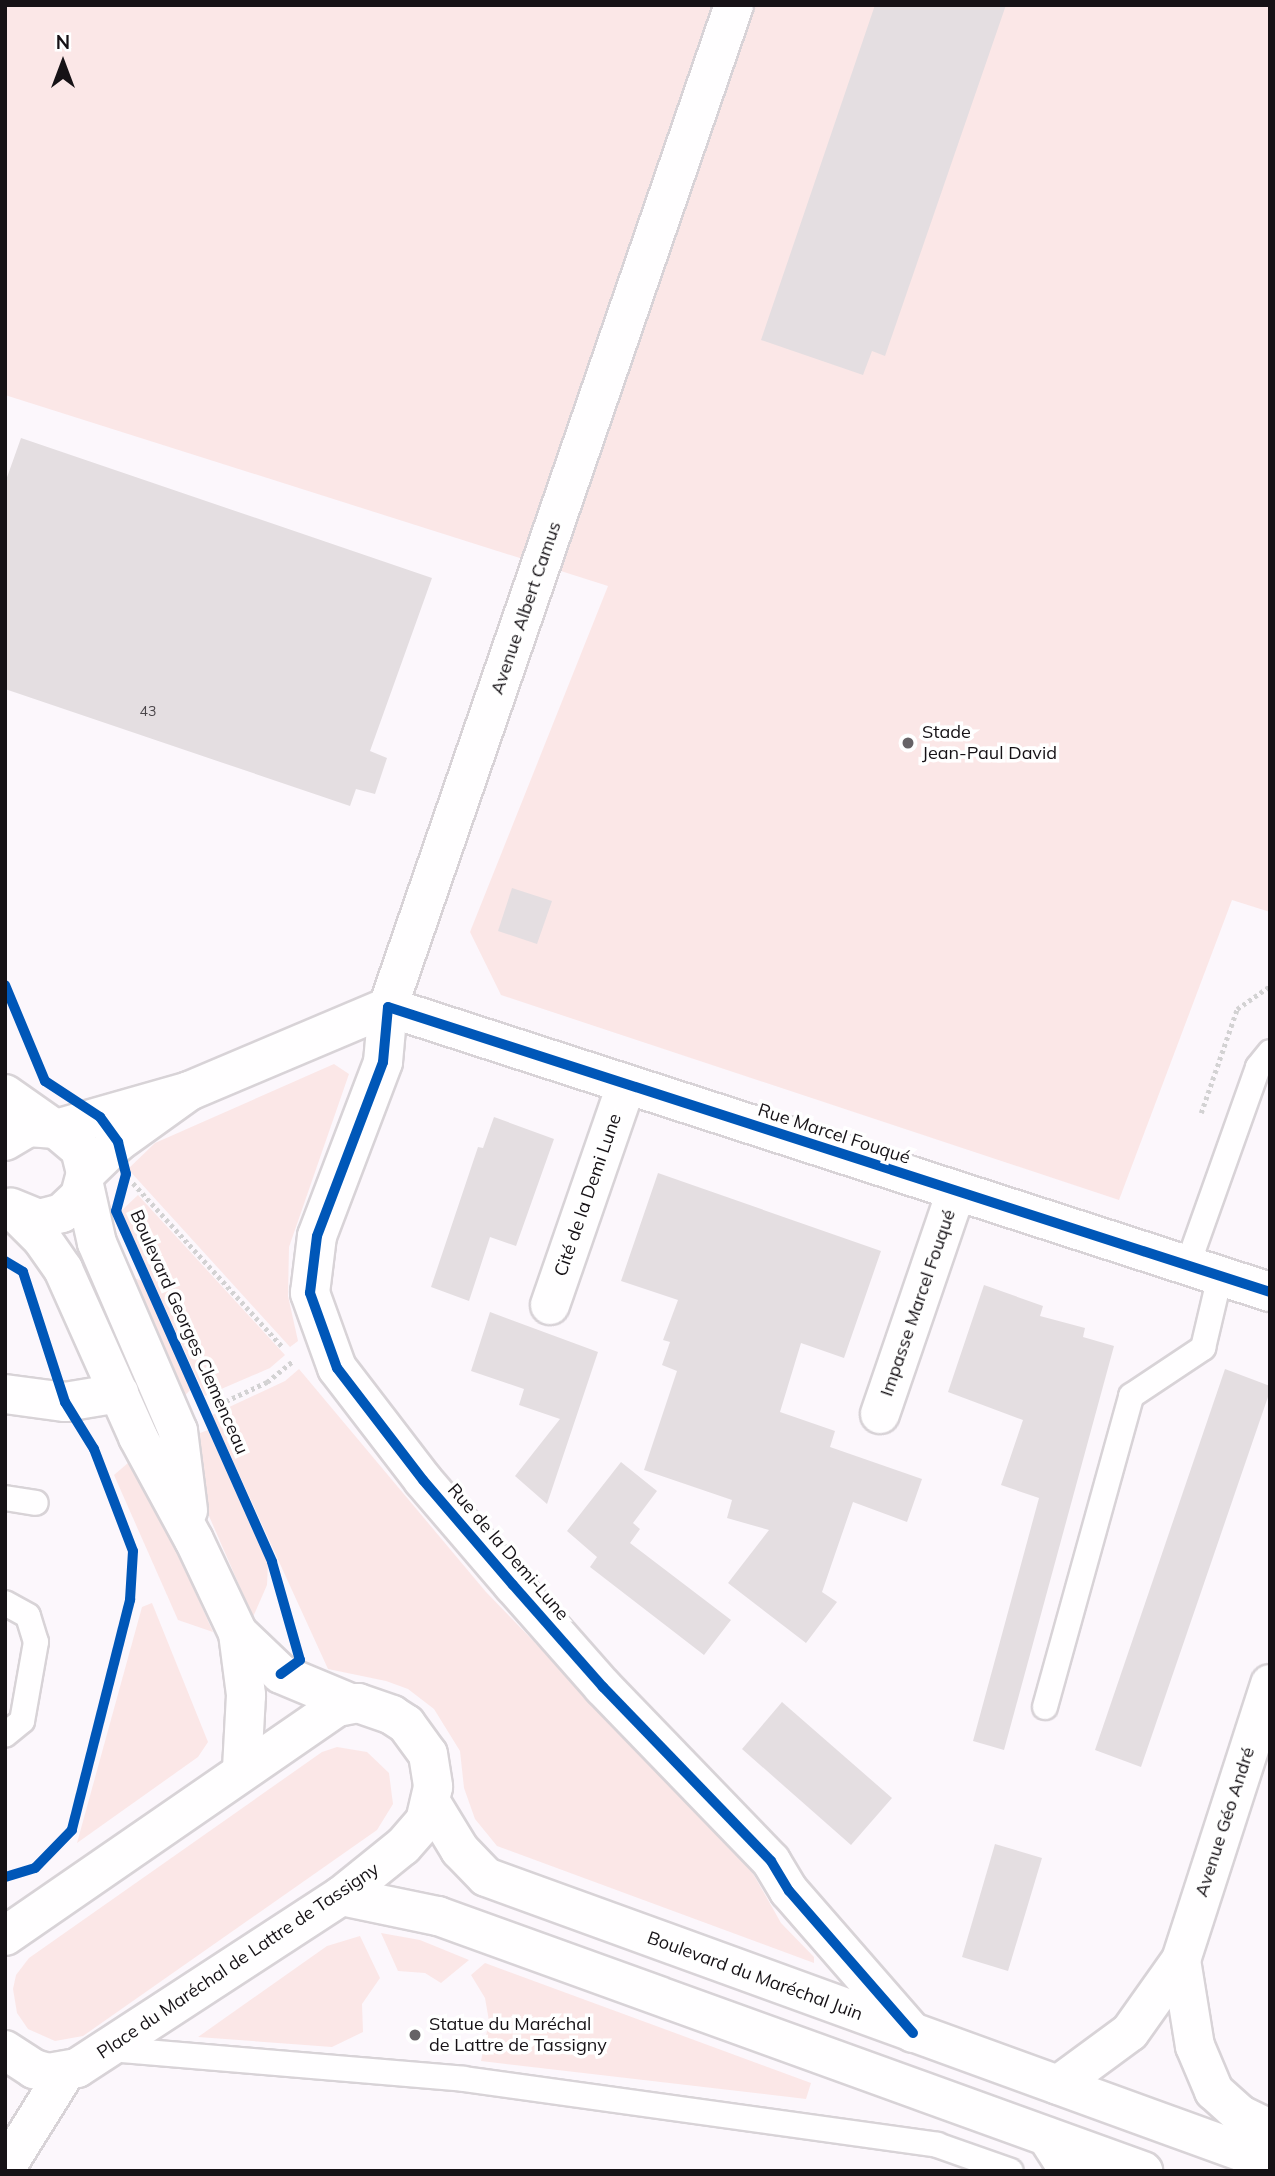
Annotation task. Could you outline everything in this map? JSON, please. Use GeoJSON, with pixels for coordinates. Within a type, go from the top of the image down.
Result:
{"type":"FeatureCollection","features":[{"type":"Feature","properties":{"kind":"street","name":"Avenue Albert Camus"},"geometry":{"type":"LineString","coordinates":[[388,1007],[734,5]]}},
{"type":"Feature","properties":{"kind":"street","name":"Rue Marcel Fouqué"},"geometry":{"type":"LineString","coordinates":[[388,1007],[1270,1292]]}},
{"type":"Feature","properties":{"kind":"street"},"geometry":{"type":"LineString","coordinates":[[5,1141],[28,1127],[54,1128],[189,1091],[388,1007]]}},
{"type":"Feature","properties":{"kind":"street","name":"Rue de la Demi-Lune"},"geometry":{"type":"LineString","coordinates":[[388,1007],[383,1062],[317,1236],[310,1293],[337,1368],[423,1480],[504,1575],[603,1687],[771,1861],[789,1891],[913,2033]]}},
{"type":"Feature","properties":{"kind":"street","name":"Cité de la Demi Lune"},"geometry":{"type":"LineString","coordinates":[[550,1305],[626,1085]]}},
{"type":"Feature","properties":{"kind":"street"},"geometry":{"type":"LineString","coordinates":[[10,1208],[39,1219],[62,1213],[85,1179],[118,1142],[189,1091]]}},
{"type":"Feature","properties":{"kind":"street"},"geometry":{"type":"LineString","coordinates":[[5,1094],[80,1149],[99,1250],[178,1430],[194,1540]]}},
{"type":"Feature","properties":{"kind":"street","name":"Impasse Marcel Fouqué"},"geometry":{"type":"LineString","coordinates":[[880,1414],[956,1192]]}},
{"type":"Feature","properties":{"kind":"street"},"geometry":{"type":"LineString","coordinates":[[10,1208],[53,1251],[119,1393],[238,1633],[246,1695],[242,1769]]}},
{"type":"Feature","properties":{"kind":"street"},"geometry":{"type":"LineString","coordinates":[[5,1394],[65,1402],[119,1393]]}},
{"type":"Feature","properties":{"kind":"street"},"geometry":{"type":"LineString","coordinates":[[238,1633],[281,1674],[348,1702],[392,1715],[417,1737],[433,1772],[432,1804]]}},
{"type":"Feature","properties":{"kind":"street","name":"Avenue Géo André"},"geometry":{"type":"LineString","coordinates":[[1058,2085],[1130,2032],[1181,1960],[1270,1684]]}},
{"type":"Feature","properties":{"kind":"street"},"geometry":{"type":"LineString","coordinates":[[9,1930],[324,1713],[348,1702]]}},
{"type":"Feature","properties":{"kind":"street","name":"Boulevard du Maréchal Juin"},"geometry":{"type":"LineString","coordinates":[[432,1804],[460,1850],[486,1877],[1270,2162]]}},
{"type":"Feature","properties":{"kind":"street","name":"Place du Maréchal de Lattre de Tassigny"},"geometry":{"type":"LineString","coordinates":[[66,2071],[110,2049],[341,1896],[403,1846],[420,1827],[432,1804]]}},
{"type":"Feature","properties":{"kind":"street"},"geometry":{"type":"LineString","coordinates":[[341,1896],[438,1916],[1143,2171]]}},
{"type":"Feature","properties":{"kind":"street","name":"Avenue Géo André"},"geometry":{"type":"LineString","coordinates":[[1181,1960],[1195,2046],[1214,2091],[1241,2115],[1270,2129]]}},
{"type":"Feature","properties":{"kind":"street"},"geometry":{"type":"LineString","coordinates":[[5,2050],[34,2069],[66,2071],[5,2169]]}},
{"type":"Feature","properties":{"kind":"street"},"geometry":{"type":"LineString","coordinates":[[1047,2137],[1069,2171]]}},
{"type":"Feature","properties":{"kind":"lane"},"geometry":{"type":"LineString","coordinates":[[1045,1707],[1131,1396],[1203,1348],[1204,1270],[1258,1067],[1270,1052]]}},
{"type":"Feature","properties":{"kind":"lane"},"geometry":{"type":"LineString","coordinates":[[5,1499],[36,1503]]}},
{"type":"Feature","properties":{"kind":"lane"},"geometry":{"type":"LineString","coordinates":[[5,1603],[28,1616],[36,1642],[22,1721],[5,1735]]}},
{"type":"Feature","properties":{"kind":"lane"},"geometry":{"type":"LineString","coordinates":[[110,2049],[477,2081],[937,2145],[1011,2171]]}},
{"type":"Feature","properties":{"kind":"path"},"geometry":{"type":"LineString","coordinates":[[122,1186],[125,1174]]}},
{"type":"Feature","properties":{"kind":"path"},"geometry":{"type":"LineString","coordinates":[[125,1174],[295,1359],[267,1382],[204,1410]]}},
{"type":"Feature","properties":{"kind":"shaded area","name":"Stade Jean-Paul David"},"geometry":{"type":"Polygon","coordinates":[[[5,5],[1270,5],[1270,912],[1232,900],[1119,1200],[501,995],[470,932],[608,586],[5,395],[5,5]]]}},
{"type":"Feature","properties":{"kind":"shaded area"},"geometry":{"type":"Polygon","coordinates":[[[334,1064],[349,1074],[289,1247],[288,1296],[298,1341],[290,1347],[128,1169],[155,1143],[334,1064]]]}},
{"type":"Feature","properties":{"kind":"shaded area"},"geometry":{"type":"Polygon","coordinates":[[[138,1195],[285,1355],[270,1368],[205,1396],[121,1211],[138,1195]]]}},
{"type":"Feature","properties":{"kind":"shaded area"},"geometry":{"type":"Polygon","coordinates":[[[123,1274],[142,1281],[191,1389],[179,1402],[123,1274]]]}},
{"type":"Feature","properties":{"kind":"shaded area"},"geometry":{"type":"Polygon","coordinates":[[[299,1369],[486,1592],[746,1861],[781,1923],[814,1957],[814,1963],[497,1846],[475,1819],[464,1788],[460,1751],[434,1709],[408,1689],[386,1681],[328,1669],[212,1415],[285,1381],[299,1369]]]}},
{"type":"Feature","properties":{"kind":"shaded area"},"geometry":{"type":"Polygon","coordinates":[[[208,1430],[268,1563],[267,1585],[253,1617],[199,1493],[192,1436],[208,1430]]]}},
{"type":"Feature","properties":{"kind":"shaded area"},"geometry":{"type":"Polygon","coordinates":[[[135,1457],[213,1632],[178,1620],[114,1475],[135,1457]]]}},
{"type":"Feature","properties":{"kind":"shaded area"},"geometry":{"type":"Polygon","coordinates":[[[152,1603],[208,1742],[198,1757],[77,1843],[142,1607],[152,1603]]]}},
{"type":"Feature","properties":{"kind":"shaded area"},"geometry":{"type":"Polygon","coordinates":[[[337,1747],[367,1752],[389,1773],[393,1804],[377,1830],[83,2036],[55,2041],[28,2029],[17,2013],[13,1989],[16,1975],[29,1958],[322,1752],[337,1747]]]}},
{"type":"Feature","properties":{"kind":"shaded area"},"geometry":{"type":"Polygon","coordinates":[[[381,1933],[420,1940],[469,1960],[441,1983],[425,1973],[398,1971],[381,1933]]]}},
{"type":"Feature","properties":{"kind":"shaded area"},"geometry":{"type":"Polygon","coordinates":[[[360,1936],[380,1978],[362,2004],[363,2032],[332,2047],[198,2037],[327,1946],[360,1936]]]}},
{"type":"Feature","properties":{"kind":"shaded area"},"geometry":{"type":"Polygon","coordinates":[[[485,1963],[811,2083],[806,2099],[481,2061],[489,2021],[485,1998],[471,1975],[485,1963]]]}},
{"type":"Feature","properties":{"kind":"building"},"geometry":{"type":"Polygon","coordinates":[[[875,5],[1006,5],[885,356],[872,351],[863,375],[761,340],[875,5]]]}},
{"type":"Feature","properties":{"kind":"building"},"geometry":{"type":"Polygon","coordinates":[[[21,438],[432,578],[370,751],[387,758],[375,794],[356,789],[350,806],[5,689],[5,483],[21,438]]]}},
{"type":"Feature","properties":{"kind":"building"},"geometry":{"type":"Polygon","coordinates":[[[512,888],[552,901],[537,944],[498,931],[512,888]]]}},
{"type":"Feature","properties":{"kind":"building"},"geometry":{"type":"Polygon","coordinates":[[[494,1117],[554,1139],[516,1246],[490,1237],[469,1301],[431,1287],[478,1147],[483,1148],[494,1117]]]}},
{"type":"Feature","properties":{"kind":"building"},"geometry":{"type":"Polygon","coordinates":[[[658,1173],[881,1251],[844,1358],[801,1343],[780,1412],[835,1431],[830,1447],[922,1479],[907,1522],[853,1502],[822,1592],[837,1602],[806,1643],[728,1583],[769,1530],[727,1518],[732,1500],[644,1470],[677,1371],[662,1365],[670,1342],[663,1340],[678,1300],[621,1281],[658,1173]]]}},
{"type":"Feature","properties":{"kind":"building"},"geometry":{"type":"Polygon","coordinates":[[[984,1285],[1043,1306],[1040,1316],[1085,1328],[1083,1337],[1114,1346],[1004,1750],[973,1741],[1039,1498],[1001,1485],[1023,1420],[948,1392],[984,1285]]]}},
{"type":"Feature","properties":{"kind":"building"},"geometry":{"type":"Polygon","coordinates":[[[490,1312],[598,1352],[547,1504],[515,1476],[560,1419],[519,1405],[524,1389],[471,1371],[490,1312]]]}},
{"type":"Feature","properties":{"kind":"building"},"geometry":{"type":"Polygon","coordinates":[[[1225,1369],[1270,1386],[1270,1391],[1141,1767],[1095,1750],[1225,1369]]]}},
{"type":"Feature","properties":{"kind":"building"},"geometry":{"type":"Polygon","coordinates":[[[621,1462],[657,1491],[633,1523],[640,1529],[630,1543],[731,1620],[704,1655],[590,1567],[597,1557],[567,1531],[621,1462]]]}},
{"type":"Feature","properties":{"kind":"building"},"geometry":{"type":"Polygon","coordinates":[[[782,1702],[892,1798],[851,1845],[742,1749],[782,1702]]]}},
{"type":"Feature","properties":{"kind":"building"},"geometry":{"type":"Polygon","coordinates":[[[995,1844],[1042,1858],[1008,1971],[962,1957],[995,1844]]]}},
{"type":"Feature","properties":{"kind":"cycle path","name":"Boulevard Georges Clemenceau"},"geometry":{"type":"LineString","coordinates":[[5,985],[45,1081],[100,1117],[118,1142],[126,1174],[116,1211],[272,1562],[300,1660],[281,1674]]}},
{"type":"Feature","properties":{"kind":"cycle path"},"geometry":{"type":"LineString","coordinates":[[913,2033],[789,1891],[771,1861],[603,1687],[513,1585],[423,1480],[337,1368],[310,1293],[317,1236],[383,1062],[388,1007],[1270,1292]]}},
{"type":"Feature","properties":{"kind":"cycle path"},"geometry":{"type":"LineString","coordinates":[[5,1261],[23,1272],[65,1402],[94,1449],[133,1551],[130,1600],[72,1830],[35,1868],[5,1877]]}},
{"type":"Feature","properties":{"kind":"place","name":"Stade Jean-Paul David"},"geometry":{"type":"Point","coordinates":[908,743]}},
{"type":"Feature","properties":{"kind":"place","name":"Statue du Maréchal de Lattre de Tassigny"},"geometry":{"type":"Point","coordinates":[415,2035]}}]}
